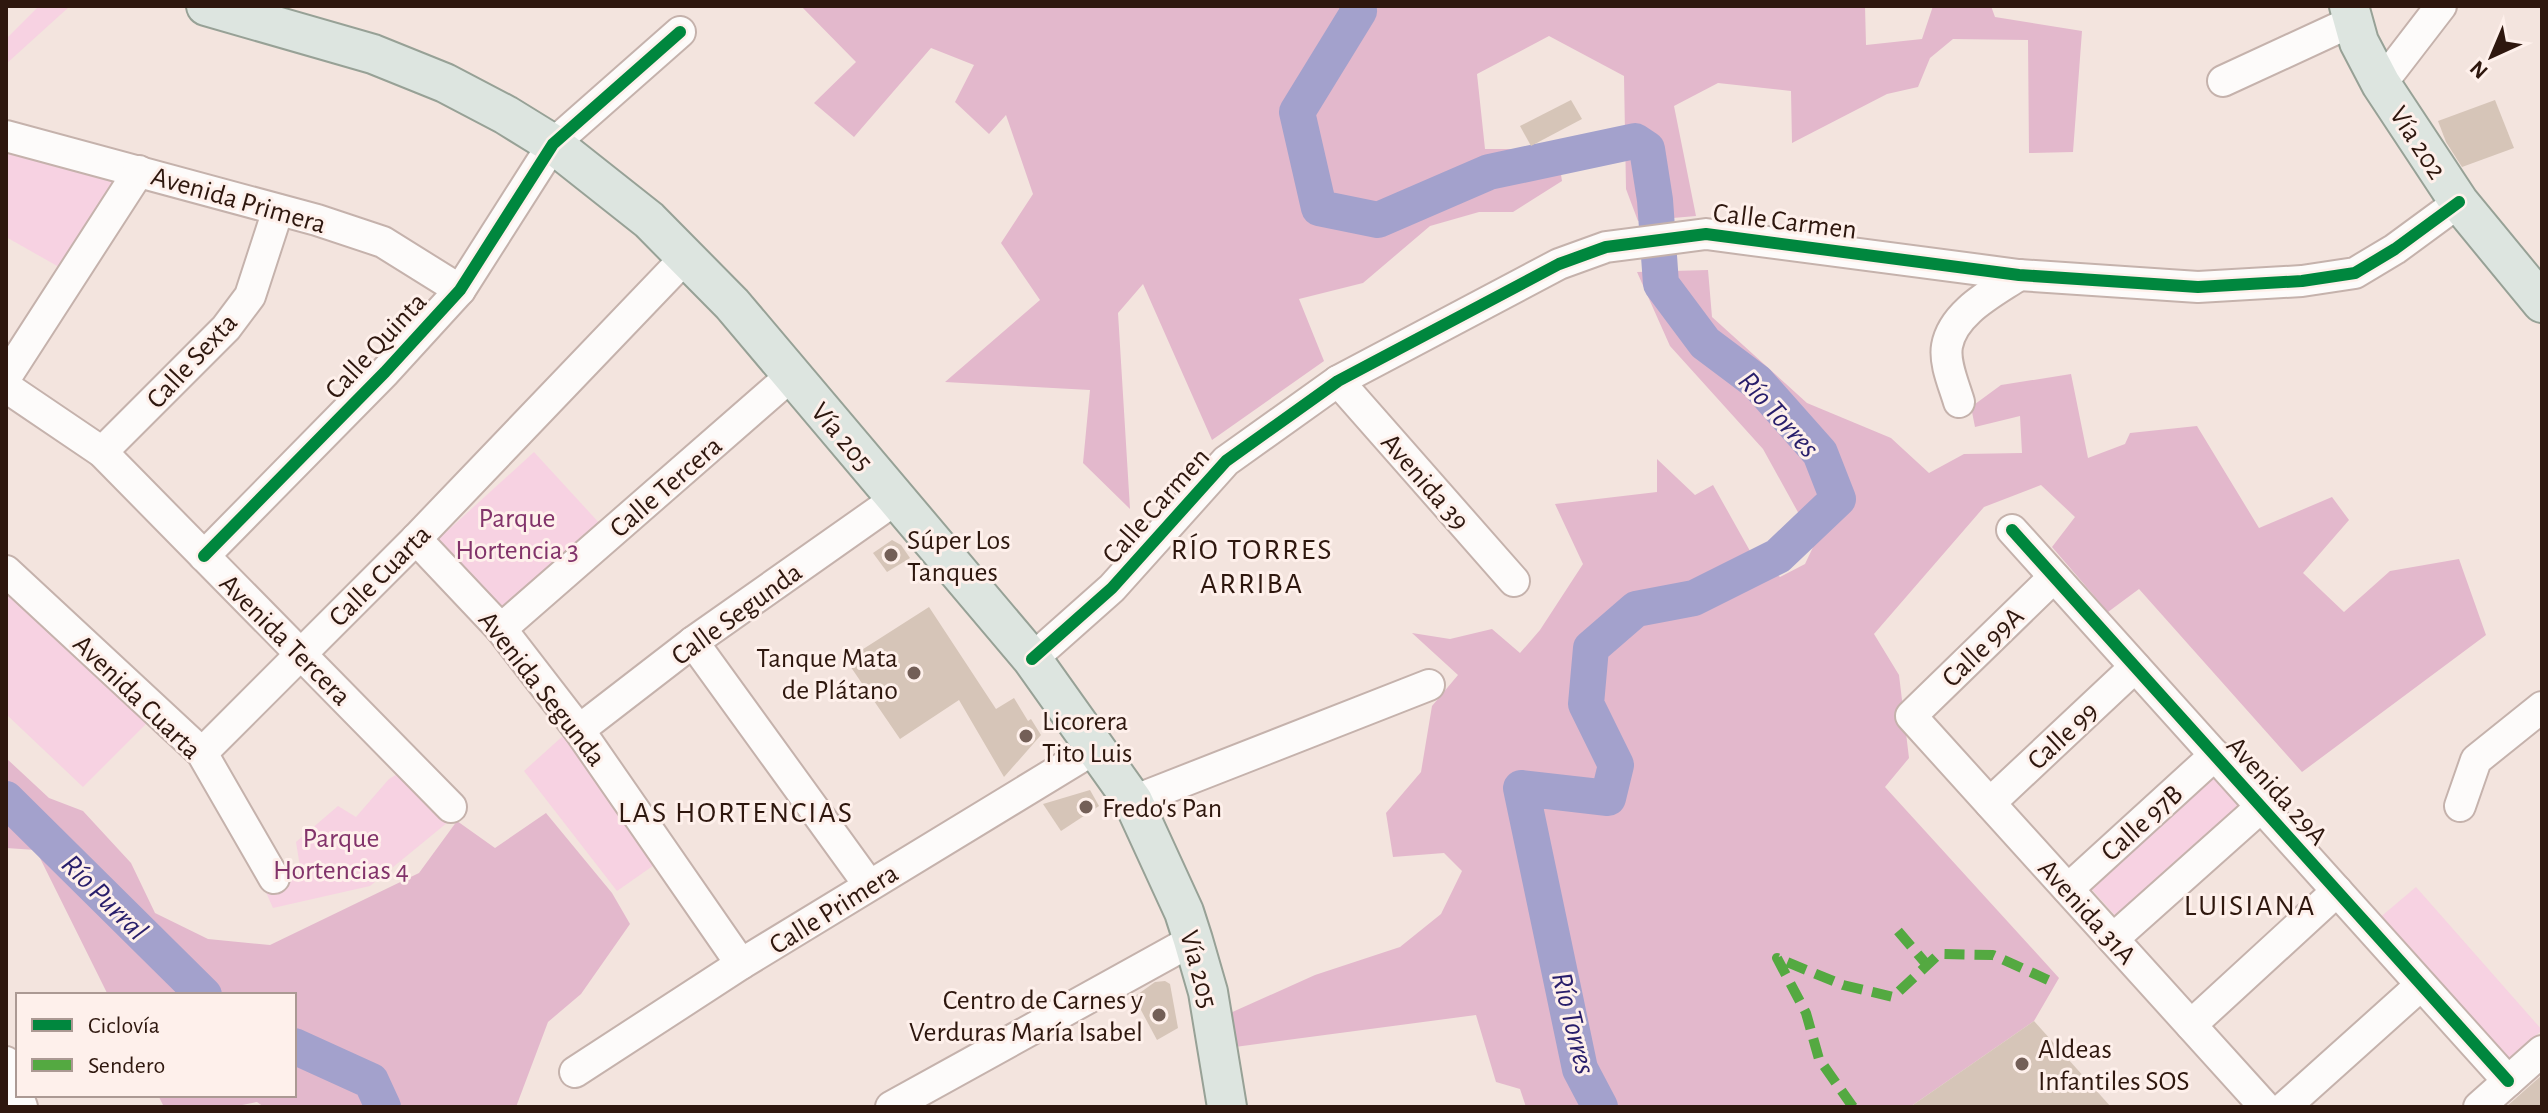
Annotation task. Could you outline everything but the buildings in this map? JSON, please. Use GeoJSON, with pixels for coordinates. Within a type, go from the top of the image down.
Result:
{"type":"FeatureCollection","features":[{"type":"Feature","properties":{"kind":"main road","name":"Vía 205"},"geometry":{"type":"LineString","coordinates":[[206,6],[373,54],[445,83],[506,115],[553,144],[649,220],[759,333],[1032,659],[1133,801],[1184,912],[1193,940],[1208,992],[1227,1107]]}},
{"type":"Feature","properties":{"kind":"main road","name":"Vía 202"},"geometry":{"type":"LineString","coordinates":[[2351,13],[2359,42],[2381,84],[2459,202],[2542,303]]}},
{"type":"Feature","properties":{"kind":"street"},"geometry":{"type":"LineString","coordinates":[[2381,84],[2441,6]]}},
{"type":"Feature","properties":{"kind":"street"},"geometry":{"type":"LineString","coordinates":[[2223,81],[2351,13]]}},
{"type":"Feature","properties":{"kind":"street","name":"Calle Quinta"},"geometry":{"type":"LineString","coordinates":[[204,556],[385,372],[460,290],[553,144],[680,32]]}},
{"type":"Feature","properties":{"kind":"street","name":"Avenida Primera"},"geometry":{"type":"LineString","coordinates":[[6,136],[383,242],[460,290]]}},
{"type":"Feature","properties":{"kind":"street"},"geometry":{"type":"LineString","coordinates":[[6,377],[139,171]]}},
{"type":"Feature","properties":{"kind":"street","name":"Calle Carmen"},"geometry":{"type":"LineString","coordinates":[[1032,659],[1112,588],[1226,461],[1338,381],[1559,264],[1606,247],[1640,240],[1706,234],[2019,275],[2198,287],[2302,281],[2355,273],[2395,249],[2459,202]]}},
{"type":"Feature","properties":{"kind":"street","name":"Calle Sexta"},"geometry":{"type":"LineString","coordinates":[[102,452],[226,328],[250,296],[278,210]]}},
{"type":"Feature","properties":{"kind":"street","name":"Calle Cuarta"},"geometry":{"type":"LineString","coordinates":[[202,753],[416,539],[687,256]]}},
{"type":"Feature","properties":{"kind":"street"},"geometry":{"type":"LineString","coordinates":[[1959,402],[1948,361],[1947,346],[1953,331],[1974,307],[2019,275]]}},
{"type":"Feature","properties":{"kind":"street","name":"Calle Tercera"},"geometry":{"type":"LineString","coordinates":[[501,629],[792,375]]}},
{"type":"Feature","properties":{"kind":"street","name":"Avenida 39"},"geometry":{"type":"LineString","coordinates":[[1338,381],[1514,581]]}},
{"type":"Feature","properties":{"kind":"street","name":"Avenida Tercera"},"geometry":{"type":"LineString","coordinates":[[6,387],[102,452],[451,807]]}},
{"type":"Feature","properties":{"kind":"street","name":"Calle Segunda"},"geometry":{"type":"LineString","coordinates":[[579,730],[693,642],[896,499]]}},
{"type":"Feature","properties":{"kind":"street","name":"Avenida 29A"},"geometry":{"type":"LineString","coordinates":[[2012,530],[2508,1081]]}},
{"type":"Feature","properties":{"kind":"street","name":"Avenida Segunda"},"geometry":{"type":"LineString","coordinates":[[416,539],[501,629],[579,730],[741,964]]}},
{"type":"Feature","properties":{"kind":"street","name":"Avenida Cuarta"},"geometry":{"type":"LineString","coordinates":[[6,571],[202,753],[274,878]]}},
{"type":"Feature","properties":{"kind":"street","name":"Calle 99A"},"geometry":{"type":"LineString","coordinates":[[1911,716],[2054,577]]}},
{"type":"Feature","properties":{"kind":"street"},"geometry":{"type":"LineString","coordinates":[[693,642],[869,885]]}},
{"type":"Feature","properties":{"kind":"street","name":"Calle 99"},"geometry":{"type":"LineString","coordinates":[[1990,803],[2135,667]]}},
{"type":"Feature","properties":{"kind":"street"},"geometry":{"type":"LineString","coordinates":[[1133,801],[1429,685]]}},
{"type":"Feature","properties":{"kind":"street"},"geometry":{"type":"LineString","coordinates":[[2460,806],[2476,760],[2542,707]]}},
{"type":"Feature","properties":{"kind":"street","name":"Avenida 31A"},"geometry":{"type":"LineString","coordinates":[[1911,716],[2265,1107]]}},
{"type":"Feature","properties":{"kind":"street","name":"Calle Primera"},"geometry":{"type":"LineString","coordinates":[[575,1072],[741,964],[1094,749]]}},
{"type":"Feature","properties":{"kind":"street","name":"Calle 97B"},"geometry":{"type":"LineString","coordinates":[[2068,889],[2215,755]]}},
{"type":"Feature","properties":{"kind":"street"},"geometry":{"type":"LineString","coordinates":[[2113,939],[2261,807]]}},
{"type":"Feature","properties":{"kind":"street"},"geometry":{"type":"LineString","coordinates":[[2191,1025],[2337,891]]}},
{"type":"Feature","properties":{"kind":"street"},"geometry":{"type":"LineString","coordinates":[[891,1107],[1193,940]]}},
{"type":"Feature","properties":{"kind":"street"},"geometry":{"type":"LineString","coordinates":[[2285,1107],[2421,985]]}},
{"type":"Feature","properties":{"kind":"street"},"geometry":{"type":"LineString","coordinates":[[2479,1107],[2542,1051]]}},
{"type":"Feature","properties":{"kind":"street"},"geometry":{"type":"LineString","coordinates":[[6,1062],[16,1092]]}},
{"type":"Feature","properties":{"kind":"street"},"geometry":{"type":"LineString","coordinates":[[6,1095],[21,1107]]}},
{"type":"Feature","properties":{"kind":"green space"},"geometry":{"type":"Polygon","coordinates":[[[39,6],[70,6],[6,64],[6,39],[39,6]]]}},
{"type":"Feature","properties":{"kind":"green space"},"geometry":{"type":"Polygon","coordinates":[[[6,149],[121,178],[59,267],[6,237],[6,149]]]}},
{"type":"Feature","properties":{"kind":"green space","name":"Parque Hortencia 3"},"geometry":{"type":"Polygon","coordinates":[[[534,452],[602,526],[498,615],[433,544],[534,452]]]}},
{"type":"Feature","properties":{"kind":"green space"},"geometry":{"type":"Polygon","coordinates":[[[6,590],[150,720],[83,787],[6,714],[6,590]]]}},
{"type":"Feature","properties":{"kind":"green space"},"geometry":{"type":"Polygon","coordinates":[[[564,735],[657,863],[617,891],[524,771],[564,735]]]}},
{"type":"Feature","properties":{"kind":"green space"},"geometry":{"type":"Polygon","coordinates":[[[2214,772],[2247,809],[2120,921],[2086,883],[2214,772]]]}},
{"type":"Feature","properties":{"kind":"green space","name":"Parque Hortencias 4"},"geometry":{"type":"Polygon","coordinates":[[[399,773],[413,782],[448,822],[370,886],[273,908],[265,890],[301,873],[296,842],[338,806],[356,817],[389,779],[399,773]]]}},
{"type":"Feature","properties":{"kind":"green space"},"geometry":{"type":"Polygon","coordinates":[[[2416,887],[2542,1030],[2503,1066],[2377,920],[2416,887]]]}},
{"type":"Feature","properties":{"kind":"shaded area"},"geometry":{"type":"Polygon","coordinates":[[[801,6],[1865,6],[1866,45],[1922,39],[1933,6],[1991,6],[1995,17],[2082,31],[2073,152],[2029,153],[2028,40],[1953,39],[1930,58],[1918,87],[1887,94],[1792,143],[1791,91],[1718,83],[1674,106],[1696,216],[1638,221],[1626,189],[1624,76],[1549,36],[1477,74],[1485,149],[1557,149],[1562,181],[1513,212],[1479,212],[1430,226],[1363,283],[1299,299],[1324,361],[1212,440],[1143,284],[1118,313],[1130,509],[1083,463],[1090,390],[945,382],[1040,300],[1001,243],[1033,194],[1006,115],[989,134],[955,102],[974,65],[931,48],[854,137],[814,103],[856,62],[801,6]]]}},
{"type":"Feature","properties":{"kind":"shaded area"},"geometry":{"type":"Polygon","coordinates":[[[1708,270],[1712,317],[1807,403],[1891,438],[1929,473],[1964,454],[2022,453],[2020,416],[1975,427],[1971,407],[2001,385],[2071,374],[2088,458],[2125,444],[2130,433],[2197,426],[2259,528],[2332,497],[2349,520],[2303,573],[2344,612],[2390,571],[2459,559],[2486,635],[2302,772],[2139,589],[2108,612],[2052,547],[2075,517],[2041,485],[1984,507],[1874,634],[1899,675],[1909,758],[1885,787],[2059,978],[2034,1021],[1910,1107],[1526,1107],[1520,1089],[1496,1082],[1476,1015],[1235,1047],[1228,1014],[1315,975],[1400,947],[1441,914],[1462,871],[1444,853],[1393,857],[1386,813],[1421,772],[1432,706],[1458,675],[1412,633],[1450,639],[1492,629],[1520,653],[1540,630],[1583,564],[1555,504],[1657,492],[1657,459],[1695,495],[1713,485],[1750,551],[1780,577],[1805,564],[1815,543],[1763,449],[1670,346],[1637,272],[1708,270]]]}},
{"type":"Feature","properties":{"kind":"shaded area"},"geometry":{"type":"Polygon","coordinates":[[[6,758],[49,798],[83,811],[131,863],[155,913],[208,939],[270,945],[419,873],[457,821],[495,848],[546,813],[612,893],[630,924],[581,994],[548,1022],[516,1107],[264,1107],[257,1102],[232,1107],[164,1107],[159,1097],[296,1097],[296,993],[107,993],[36,850],[6,848],[6,758]]]}},
{"type":"Feature","properties":{"kind":"waterway","name":"Río Torres"},"geometry":{"type":"LineString","coordinates":[[1357,6],[1359,11],[1297,112],[1319,208],[1378,220],[1489,172],[1635,141],[1647,149],[1655,200],[1661,284],[1705,343],[1757,382],[1820,453],[1838,499],[1778,556],[1694,598],[1636,609],[1591,648],[1586,704],[1616,765],[1608,798],[1521,788],[1580,1069],[1600,1107]]}},
{"type":"Feature","properties":{"kind":"waterway","name":"Río Purral"},"geometry":{"type":"LineString","coordinates":[[6,799],[202,993]]}},
{"type":"Feature","properties":{"kind":"waterway","name":"Río Purral"},"geometry":{"type":"LineString","coordinates":[[296,1047],[371,1081],[383,1107]]}},
{"type":"Feature","properties":{"kind":"marked path"},"geometry":{"type":"LineString","coordinates":[[1898,931],[1928,966]]}},
{"type":"Feature","properties":{"kind":"marked path"},"geometry":{"type":"LineString","coordinates":[[1853,1107],[1819,1059],[1806,1013],[1777,958],[1843,985],[1893,997],[1939,954],[1993,955],[2048,980]]}},
{"type":"Feature","properties":{"kind":"cycle path"},"geometry":{"type":"LineString","coordinates":[[204,556],[385,372],[460,290],[553,144],[680,32]]}},
{"type":"Feature","properties":{"kind":"cycle path"},"geometry":{"type":"LineString","coordinates":[[1032,659],[1112,588],[1226,461],[1338,381],[1559,264],[1606,247],[1706,234],[2019,275],[2198,287],[2302,281],[2355,273],[2395,249],[2459,202]]}},
{"type":"Feature","properties":{"kind":"cycle path"},"geometry":{"type":"LineString","coordinates":[[2012,530],[2508,1081]]}},
{"type":"Feature","properties":{"kind":"place","name":"Súper Los Tanques"},"geometry":{"type":"Point","coordinates":[891,555]}},
{"type":"Feature","properties":{"kind":"place","name":"Tanque Mata de Plátano"},"geometry":{"type":"Point","coordinates":[914,673]}},
{"type":"Feature","properties":{"kind":"place","name":"Licorera Tito Luis"},"geometry":{"type":"Point","coordinates":[1026,736]}},
{"type":"Feature","properties":{"kind":"place","name":"Fredo's Pan"},"geometry":{"type":"Point","coordinates":[1086,807]}},
{"type":"Feature","properties":{"kind":"place","name":"Centro de Carnes y Verduras María Isabel"},"geometry":{"type":"Point","coordinates":[1159,1015]}},
{"type":"Feature","properties":{"kind":"place","name":"Aldeas Infantiles SOS"},"geometry":{"type":"Point","coordinates":[2022,1064]}},
{"type":"Feature","properties":{"kind":"district","name":"RÍO TORRES ARRIBA"},"geometry":{"type":"Point","coordinates":[1252,566]}},
{"type":"Feature","properties":{"kind":"district","name":"LAS HORTENCIAS"},"geometry":{"type":"Point","coordinates":[736,812]}},
{"type":"Feature","properties":{"kind":"district","name":"LUISIANA"},"geometry":{"type":"Point","coordinates":[2250,905]}}]}
